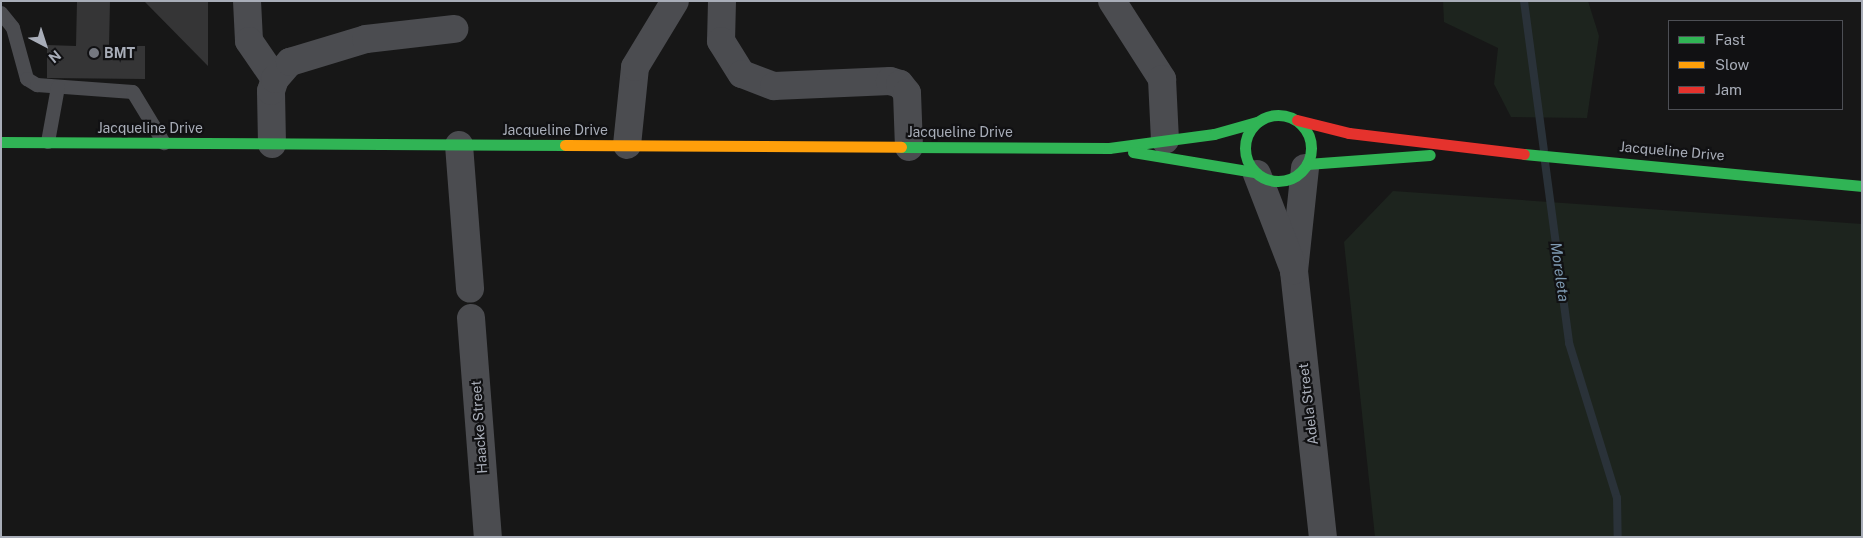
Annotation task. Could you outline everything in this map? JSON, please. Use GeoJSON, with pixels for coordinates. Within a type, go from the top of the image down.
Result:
{"type":"FeatureCollection","features":[{"type":"Feature","properties":{"kind":"street"},"geometry":{"type":"LineString","coordinates":[[247,1],[249,41],[274,79],[272,144]]}},
{"type":"Feature","properties":{"kind":"street"},"geometry":{"type":"LineString","coordinates":[[627,145],[635,67],[675,1]]}},
{"type":"Feature","properties":{"kind":"street"},"geometry":{"type":"LineString","coordinates":[[722,1],[721,41],[742,74],[774,86],[890,81],[900,84],[907,93],[908,147]]}},
{"type":"Feature","properties":{"kind":"street"},"geometry":{"type":"LineString","coordinates":[[1112,1],[1162,79],[1165,140]]}},
{"type":"Feature","properties":{"kind":"street"},"geometry":{"type":"LineString","coordinates":[[274,79],[290,62],[350,43],[454,30]]}},
{"type":"Feature","properties":{"kind":"street"},"geometry":{"type":"LineString","coordinates":[[1277,114],[1297,120],[1312,145],[1306,166],[1287,180],[1256,173],[1245,146],[1257,122],[1277,114]]}},
{"type":"Feature","properties":{"kind":"street","name":"Jacqueline Drive"},"geometry":{"type":"LineString","coordinates":[[1297,120],[1349,133],[1479,150],[1605,159],[1862,186]]}},
{"type":"Feature","properties":{"kind":"street","name":"Jacqueline Drive"},"geometry":{"type":"LineString","coordinates":[[1,142],[1109,148],[1165,140],[1257,122]]}},
{"type":"Feature","properties":{"kind":"street"},"geometry":{"type":"LineString","coordinates":[[459,145],[470,289]]}},
{"type":"Feature","properties":{"kind":"street","name":"Jacqueline Drive"},"geometry":{"type":"LineString","coordinates":[[1109,148],[1256,173]]}},
{"type":"Feature","properties":{"kind":"street","name":"Jacqueline Drive"},"geometry":{"type":"LineString","coordinates":[[1306,166],[1479,150]]}},
{"type":"Feature","properties":{"kind":"street","name":"Adela Street"},"geometry":{"type":"LineString","coordinates":[[1306,166],[1294,271],[1323,537]]}},
{"type":"Feature","properties":{"kind":"street","name":"Adela Street"},"geometry":{"type":"LineString","coordinates":[[1256,173],[1294,271]]}},
{"type":"Feature","properties":{"kind":"street","name":"Haacke Street"},"geometry":{"type":"LineString","coordinates":[[471,318],[488,537]]}},
{"type":"Feature","properties":{"kind":"lane"},"geometry":{"type":"LineString","coordinates":[[1,13],[13,28],[27,79],[37,86],[122,88],[133,92],[164,143]]}},
{"type":"Feature","properties":{"kind":"lane"},"geometry":{"type":"LineString","coordinates":[[48,142],[58,87]]}},
{"type":"Feature","properties":{"kind":"shaded area"},"geometry":{"type":"Polygon","coordinates":[[[1443,1],[1588,1],[1599,36],[1587,118],[1511,117],[1494,84],[1498,48],[1444,22],[1443,1]]]}},
{"type":"Feature","properties":{"kind":"shaded area"},"geometry":{"type":"Polygon","coordinates":[[[1393,191],[1862,224],[1862,537],[1375,537],[1344,242],[1393,191]]]}},
{"type":"Feature","properties":{"kind":"building"},"geometry":{"type":"Polygon","coordinates":[[[77,1],[110,1],[109,46],[145,46],[145,79],[47,78],[47,45],[76,46],[77,1]]]}},
{"type":"Feature","properties":{"kind":"building"},"geometry":{"type":"Polygon","coordinates":[[[144,1],[208,1],[208,66],[144,1]]]}},
{"type":"Feature","properties":{"kind":"waterway","name":"Moreleta"},"geometry":{"type":"LineString","coordinates":[[1524,1],[1544,150]]}},
{"type":"Feature","properties":{"kind":"waterway","name":"Moreleta"},"geometry":{"type":"LineString","coordinates":[[1545,162],[1569,343],[1617,498],[1618,537]]}},
{"type":"Feature","properties":{"kind":"traffic: fast"},"geometry":{"type":"LineString","coordinates":[[1271,115],[1285,115],[1297,120],[1306,129],[1311,141],[1311,148],[1309,161],[1302,172],[1285,181],[1271,181],[1259,176],[1250,167],[1245,155],[1245,141],[1250,129],[1259,120],[1271,115]]}},
{"type":"Feature","properties":{"kind":"traffic: fast"},"geometry":{"type":"LineString","coordinates":[[901,147],[1109,148],[1214,134],[1257,122]]}},
{"type":"Feature","properties":{"kind":"traffic: fast"},"geometry":{"type":"LineString","coordinates":[[1,142],[565,145]]}},
{"type":"Feature","properties":{"kind":"traffic: fast"},"geometry":{"type":"LineString","coordinates":[[1133,152],[1254,172]]}},
{"type":"Feature","properties":{"kind":"traffic: fast"},"geometry":{"type":"LineString","coordinates":[[1524,154],[1862,186]]}},
{"type":"Feature","properties":{"kind":"traffic: fast"},"geometry":{"type":"LineString","coordinates":[[1307,164],[1430,155]]}},
{"type":"Feature","properties":{"kind":"traffic: slow"},"geometry":{"type":"LineString","coordinates":[[565,145],[901,147]]}},
{"type":"Feature","properties":{"kind":"traffic: jam"},"geometry":{"type":"LineString","coordinates":[[1297,120],[1349,133],[1524,154]]}},
{"type":"Feature","properties":{"kind":"place","name":"BMT"},"geometry":{"type":"Point","coordinates":[94,53]}}]}
